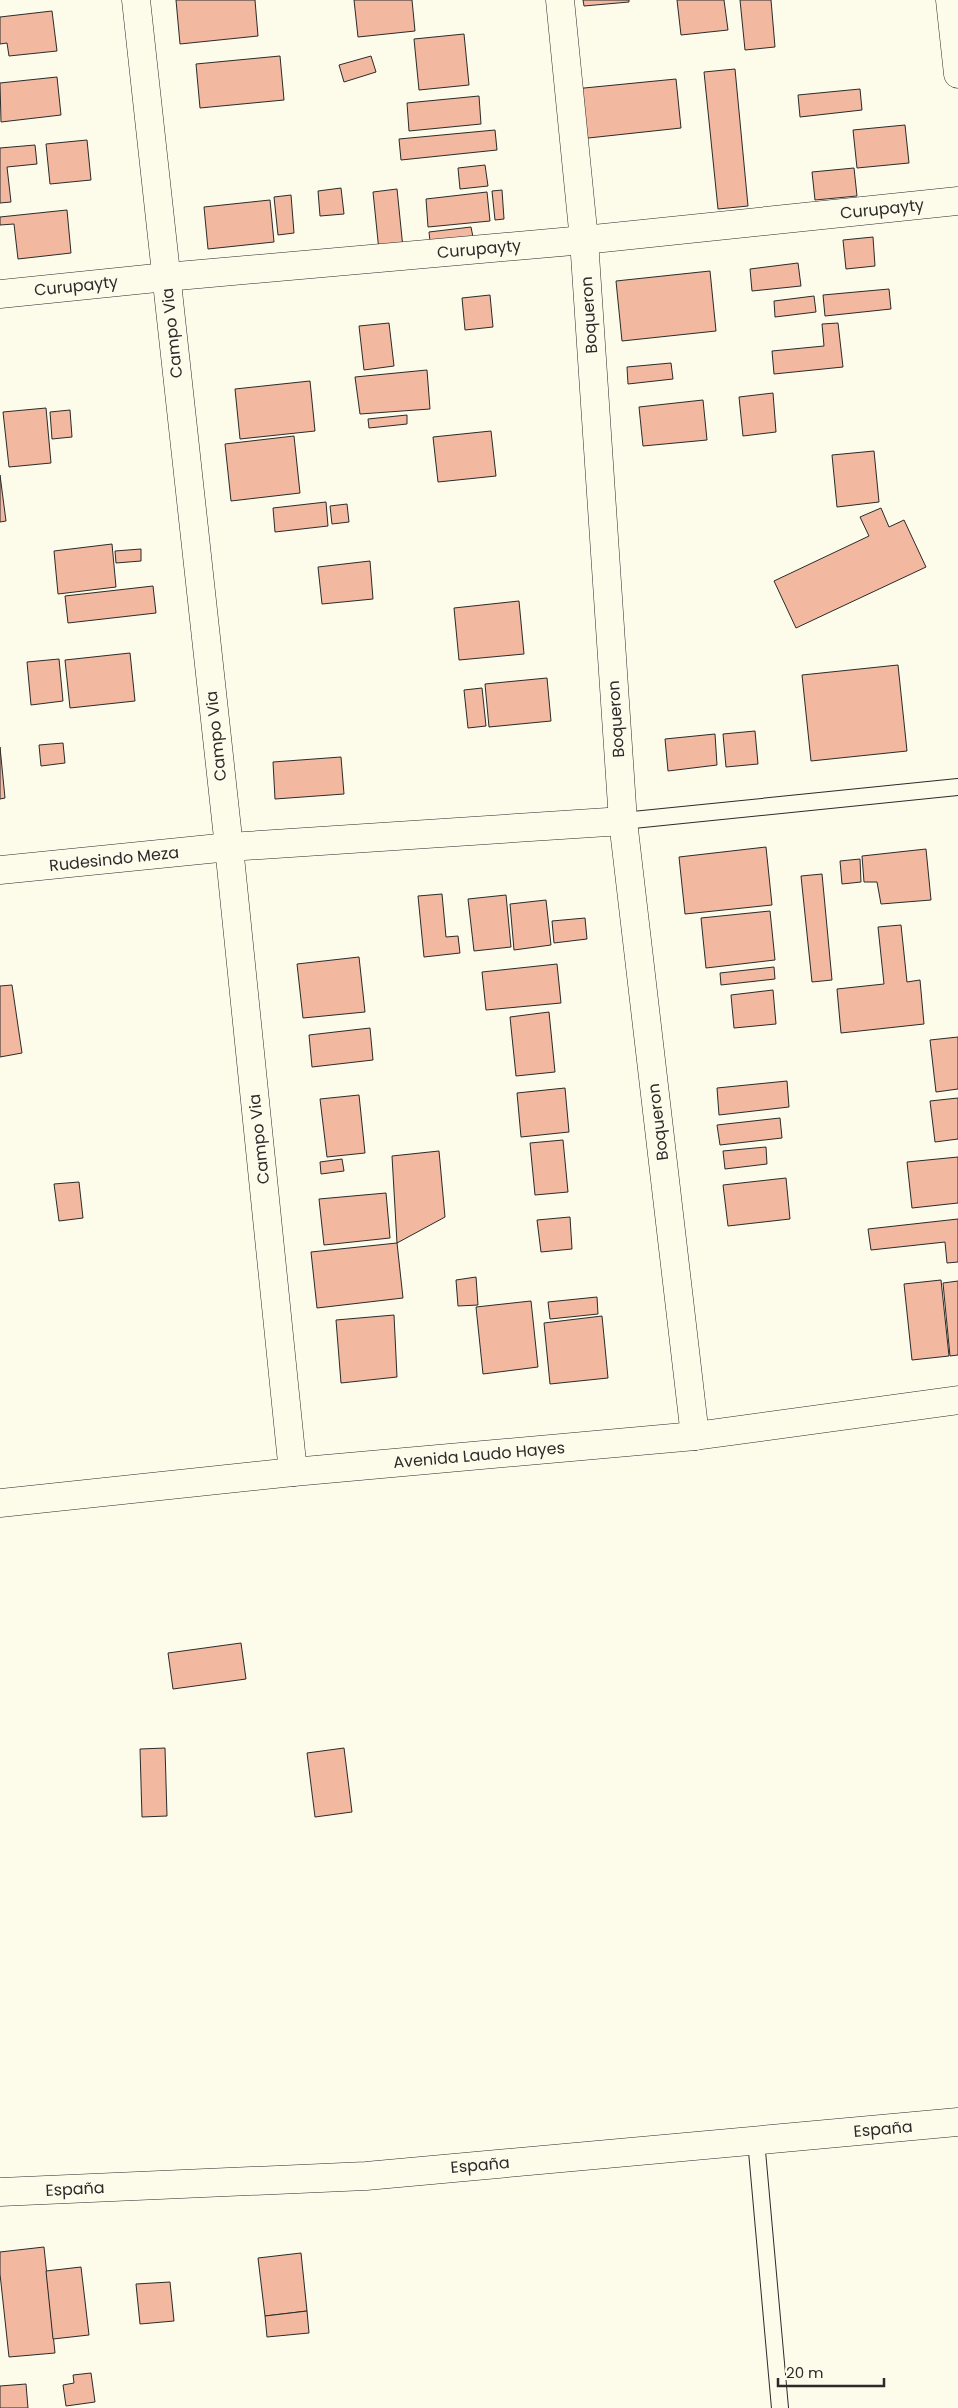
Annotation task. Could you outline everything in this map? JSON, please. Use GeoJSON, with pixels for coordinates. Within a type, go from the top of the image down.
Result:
{"type":"FeatureCollection","features":[{"type":"Feature","properties":{"kind":"street","name":"Campo Via"},"geometry":{"type":"LineString","coordinates":[[136,0],[229,847],[293,1472]]}},
{"type":"Feature","properties":{"kind":"street","name":"Boqueron"},"geometry":{"type":"LineString","coordinates":[[560,0],[584,240],[623,821],[695,1436]]}},
{"type":"Feature","properties":{"kind":"street"},"geometry":{"type":"LineString","coordinates":[[950,0],[958,74]]}},
{"type":"Feature","properties":{"kind":"street","name":"Curupayty"},"geometry":{"type":"LineString","coordinates":[[0,294],[166,277],[584,240],[958,201]]}},
{"type":"Feature","properties":{"kind":"street","name":"Rudesindo Meza"},"geometry":{"type":"LineString","coordinates":[[0,870],[229,847],[623,821]]}},
{"type":"Feature","properties":{"kind":"street","name":"Avenida Laudo Hayes"},"geometry":{"type":"LineString","coordinates":[[0,1503],[293,1472],[695,1436],[958,1400]]}},
{"type":"Feature","properties":{"kind":"street","name":"España"},"geometry":{"type":"LineString","coordinates":[[0,2192],[366,2176],[958,2122]]}},
{"type":"Feature","properties":{"kind":"lane"},"geometry":{"type":"LineString","coordinates":[[623,821],[958,787]]}},
{"type":"Feature","properties":{"kind":"lane"},"geometry":{"type":"LineString","coordinates":[[756,2140],[780,2408]]}},
{"type":"Feature","properties":{"kind":"building"},"geometry":{"type":"Polygon","coordinates":[[[176,0],[255,0],[258,36],[180,44],[176,0]]]}},
{"type":"Feature","properties":{"kind":"building"},"geometry":{"type":"Polygon","coordinates":[[[354,0],[412,0],[415,31],[358,37],[354,0]]]}},
{"type":"Feature","properties":{"kind":"building"},"geometry":{"type":"Polygon","coordinates":[[[583,0],[629,0],[629,2],[584,6],[583,0]]]}},
{"type":"Feature","properties":{"kind":"building"},"geometry":{"type":"Polygon","coordinates":[[[677,0],[724,0],[728,30],[681,35],[677,0]]]}},
{"type":"Feature","properties":{"kind":"building"},"geometry":{"type":"Polygon","coordinates":[[[740,0],[771,0],[775,47],[745,50],[740,0]]]}},
{"type":"Feature","properties":{"kind":"building"},"geometry":{"type":"Polygon","coordinates":[[[52,11],[57,51],[9,56],[7,43],[0,44],[0,17],[52,11]]]}},
{"type":"Feature","properties":{"kind":"building"},"geometry":{"type":"Polygon","coordinates":[[[464,34],[469,85],[419,90],[414,39],[464,34]]]}},
{"type":"Feature","properties":{"kind":"building"},"geometry":{"type":"Polygon","coordinates":[[[280,56],[284,100],[200,108],[196,64],[280,56]]]}},
{"type":"Feature","properties":{"kind":"building"},"geometry":{"type":"Polygon","coordinates":[[[371,56],[376,72],[344,82],[339,65],[371,56]]]}},
{"type":"Feature","properties":{"kind":"building"},"geometry":{"type":"Polygon","coordinates":[[[735,69],[748,206],[718,209],[704,72],[735,69]]]}},
{"type":"Feature","properties":{"kind":"building"},"geometry":{"type":"Polygon","coordinates":[[[57,77],[61,115],[1,122],[0,83],[57,77]]]}},
{"type":"Feature","properties":{"kind":"building"},"geometry":{"type":"Polygon","coordinates":[[[676,79],[681,128],[579,139],[574,89],[676,79]]]}},
{"type":"Feature","properties":{"kind":"building"},"geometry":{"type":"Polygon","coordinates":[[[860,89],[862,110],[800,117],[798,95],[860,89]]]}},
{"type":"Feature","properties":{"kind":"building"},"geometry":{"type":"Polygon","coordinates":[[[479,96],[481,124],[409,131],[407,103],[479,96]]]}},
{"type":"Feature","properties":{"kind":"building"},"geometry":{"type":"Polygon","coordinates":[[[905,125],[909,163],[857,168],[853,130],[905,125]]]}},
{"type":"Feature","properties":{"kind":"building"},"geometry":{"type":"Polygon","coordinates":[[[495,130],[497,150],[401,160],[399,139],[495,130]]]}},
{"type":"Feature","properties":{"kind":"building"},"geometry":{"type":"Polygon","coordinates":[[[87,140],[91,180],[50,184],[46,144],[87,140]]]}},
{"type":"Feature","properties":{"kind":"building"},"geometry":{"type":"Polygon","coordinates":[[[35,145],[37,164],[7,167],[11,202],[0,203],[0,148],[35,145]]]}},
{"type":"Feature","properties":{"kind":"building"},"geometry":{"type":"Polygon","coordinates":[[[485,165],[488,186],[460,189],[458,168],[485,165]]]}},
{"type":"Feature","properties":{"kind":"building"},"geometry":{"type":"Polygon","coordinates":[[[854,168],[857,196],[815,200],[812,172],[854,168]]]}},
{"type":"Feature","properties":{"kind":"building"},"geometry":{"type":"Polygon","coordinates":[[[341,188],[344,214],[320,216],[318,191],[341,188]]]}},
{"type":"Feature","properties":{"kind":"building"},"geometry":{"type":"Polygon","coordinates":[[[397,189],[403,248],[379,251],[373,192],[397,189]]]}},
{"type":"Feature","properties":{"kind":"building"},"geometry":{"type":"Polygon","coordinates":[[[502,190],[504,219],[495,220],[492,191],[502,190]]]}},
{"type":"Feature","properties":{"kind":"building"},"geometry":{"type":"Polygon","coordinates":[[[487,192],[490,221],[428,227],[426,199],[487,192]]]}},
{"type":"Feature","properties":{"kind":"building"},"geometry":{"type":"Polygon","coordinates":[[[291,195],[294,233],[278,235],[274,197],[291,195]]]}},
{"type":"Feature","properties":{"kind":"building"},"geometry":{"type":"Polygon","coordinates":[[[270,200],[274,242],[208,249],[204,207],[270,200]]]}},
{"type":"Feature","properties":{"kind":"building"},"geometry":{"type":"Polygon","coordinates":[[[67,210],[71,253],[18,259],[14,224],[0,225],[0,217],[67,210]]]}},
{"type":"Feature","properties":{"kind":"building"},"geometry":{"type":"Polygon","coordinates":[[[471,227],[473,237],[430,241],[429,232],[471,227]]]}},
{"type":"Feature","properties":{"kind":"building"},"geometry":{"type":"Polygon","coordinates":[[[873,237],[875,266],[846,269],[843,240],[873,237]]]}},
{"type":"Feature","properties":{"kind":"building"},"geometry":{"type":"Polygon","coordinates":[[[798,263],[801,286],[752,291],[750,269],[798,263]]]}},
{"type":"Feature","properties":{"kind":"building"},"geometry":{"type":"Polygon","coordinates":[[[710,271],[716,331],[622,341],[616,281],[710,271]]]}},
{"type":"Feature","properties":{"kind":"building"},"geometry":{"type":"Polygon","coordinates":[[[889,289],[891,309],[825,316],[823,295],[889,289]]]}},
{"type":"Feature","properties":{"kind":"building"},"geometry":{"type":"Polygon","coordinates":[[[490,295],[493,327],[465,330],[462,298],[490,295]]]}},
{"type":"Feature","properties":{"kind":"building"},"geometry":{"type":"Polygon","coordinates":[[[814,296],[816,312],[775,317],[774,301],[814,296]]]}},
{"type":"Feature","properties":{"kind":"building"},"geometry":{"type":"Polygon","coordinates":[[[389,323],[394,366],[364,370],[359,326],[389,323]]]}},
{"type":"Feature","properties":{"kind":"building"},"geometry":{"type":"Polygon","coordinates":[[[838,323],[843,367],[774,374],[772,351],[824,346],[822,324],[838,323]]]}},
{"type":"Feature","properties":{"kind":"building"},"geometry":{"type":"Polygon","coordinates":[[[671,363],[673,379],[628,384],[627,367],[671,363]]]}},
{"type":"Feature","properties":{"kind":"building"},"geometry":{"type":"Polygon","coordinates":[[[427,370],[430,409],[360,414],[355,377],[427,370]]]}},
{"type":"Feature","properties":{"kind":"building"},"geometry":{"type":"Polygon","coordinates":[[[310,381],[315,431],[240,439],[235,389],[310,381]]]}},
{"type":"Feature","properties":{"kind":"building"},"geometry":{"type":"Polygon","coordinates":[[[773,393],[776,432],[743,436],[739,397],[773,393]]]}},
{"type":"Feature","properties":{"kind":"building"},"geometry":{"type":"Polygon","coordinates":[[[703,400],[707,440],[643,446],[639,407],[703,400]]]}},
{"type":"Feature","properties":{"kind":"building"},"geometry":{"type":"Polygon","coordinates":[[[46,408],[51,463],[9,467],[3,412],[46,408]]]}},
{"type":"Feature","properties":{"kind":"building"},"geometry":{"type":"Polygon","coordinates":[[[70,410],[72,437],[52,439],[50,412],[70,410]]]}},
{"type":"Feature","properties":{"kind":"building"},"geometry":{"type":"Polygon","coordinates":[[[407,415],[407,424],[369,428],[368,419],[407,415]]]}},
{"type":"Feature","properties":{"kind":"building"},"geometry":{"type":"Polygon","coordinates":[[[491,431],[496,476],[438,482],[433,437],[491,431]]]}},
{"type":"Feature","properties":{"kind":"building"},"geometry":{"type":"Polygon","coordinates":[[[294,436],[300,493],[231,501],[225,444],[294,436]]]}},
{"type":"Feature","properties":{"kind":"building"},"geometry":{"type":"Polygon","coordinates":[[[874,451],[879,502],[837,507],[832,455],[874,451]]]}},
{"type":"Feature","properties":{"kind":"building"},"geometry":{"type":"Polygon","coordinates":[[[0,475],[6,521],[0,522],[0,475]]]}},
{"type":"Feature","properties":{"kind":"building"},"geometry":{"type":"Polygon","coordinates":[[[326,502],[328,526],[275,532],[273,508],[326,502]]]}},
{"type":"Feature","properties":{"kind":"building"},"geometry":{"type":"Polygon","coordinates":[[[347,504],[349,522],[332,524],[330,506],[347,504]]]}},
{"type":"Feature","properties":{"kind":"building"},"geometry":{"type":"Polygon","coordinates":[[[881,508],[889,527],[904,520],[926,567],[796,628],[774,581],[869,536],[860,517],[881,508]]]}},
{"type":"Feature","properties":{"kind":"building"},"geometry":{"type":"Polygon","coordinates":[[[112,544],[116,587],[58,594],[54,551],[112,544]]]}},
{"type":"Feature","properties":{"kind":"building"},"geometry":{"type":"Polygon","coordinates":[[[141,549],[141,561],[116,563],[115,551],[141,549]]]}},
{"type":"Feature","properties":{"kind":"building"},"geometry":{"type":"Polygon","coordinates":[[[370,561],[373,599],[322,604],[318,567],[370,561]]]}},
{"type":"Feature","properties":{"kind":"building"},"geometry":{"type":"Polygon","coordinates":[[[153,586],[156,613],[68,623],[65,596],[153,586]]]}},
{"type":"Feature","properties":{"kind":"building"},"geometry":{"type":"Polygon","coordinates":[[[519,601],[524,654],[459,660],[454,608],[519,601]]]}},
{"type":"Feature","properties":{"kind":"building"},"geometry":{"type":"Polygon","coordinates":[[[130,653],[135,701],[70,708],[65,660],[130,653]]]}},
{"type":"Feature","properties":{"kind":"building"},"geometry":{"type":"Polygon","coordinates":[[[59,659],[63,701],[31,705],[27,662],[59,659]]]}},
{"type":"Feature","properties":{"kind":"building"},"geometry":{"type":"Polygon","coordinates":[[[898,665],[907,751],[811,761],[802,675],[898,665]]]}},
{"type":"Feature","properties":{"kind":"building"},"geometry":{"type":"Polygon","coordinates":[[[547,678],[551,721],[489,727],[485,684],[547,678]]]}},
{"type":"Feature","properties":{"kind":"building"},"geometry":{"type":"Polygon","coordinates":[[[482,688],[486,726],[468,728],[464,690],[482,688]]]}},
{"type":"Feature","properties":{"kind":"building"},"geometry":{"type":"Polygon","coordinates":[[[755,731],[758,764],[726,767],[723,734],[755,731]]]}},
{"type":"Feature","properties":{"kind":"building"},"geometry":{"type":"Polygon","coordinates":[[[715,734],[717,765],[668,771],[665,739],[715,734]]]}},
{"type":"Feature","properties":{"kind":"building"},"geometry":{"type":"Polygon","coordinates":[[[63,743],[65,763],[41,766],[39,745],[63,743]]]}},
{"type":"Feature","properties":{"kind":"building"},"geometry":{"type":"Polygon","coordinates":[[[0,747],[5,798],[0,799],[0,747]]]}},
{"type":"Feature","properties":{"kind":"building"},"geometry":{"type":"Polygon","coordinates":[[[341,757],[344,794],[275,799],[273,762],[341,757]]]}},
{"type":"Feature","properties":{"kind":"building"},"geometry":{"type":"Polygon","coordinates":[[[766,847],[772,905],[685,914],[679,857],[766,847]]]}},
{"type":"Feature","properties":{"kind":"building"},"geometry":{"type":"Polygon","coordinates":[[[926,849],[931,900],[881,904],[877,882],[864,882],[862,856],[926,849]]]}},
{"type":"Feature","properties":{"kind":"building"},"geometry":{"type":"Polygon","coordinates":[[[860,859],[861,882],[842,884],[840,861],[860,859]]]}},
{"type":"Feature","properties":{"kind":"building"},"geometry":{"type":"Polygon","coordinates":[[[822,874],[832,980],[812,982],[801,876],[822,874]]]}},
{"type":"Feature","properties":{"kind":"building"},"geometry":{"type":"Polygon","coordinates":[[[442,894],[446,937],[458,936],[460,953],[424,957],[418,896],[442,894]]]}},
{"type":"Feature","properties":{"kind":"building"},"geometry":{"type":"Polygon","coordinates":[[[506,895],[511,947],[474,951],[468,899],[506,895]]]}},
{"type":"Feature","properties":{"kind":"building"},"geometry":{"type":"Polygon","coordinates":[[[546,900],[551,945],[514,950],[510,904],[546,900]]]}},
{"type":"Feature","properties":{"kind":"building"},"geometry":{"type":"Polygon","coordinates":[[[770,911],[775,960],[706,968],[701,918],[770,911]]]}},
{"type":"Feature","properties":{"kind":"building"},"geometry":{"type":"Polygon","coordinates":[[[585,918],[587,939],[554,943],[552,921],[585,918]]]}},
{"type":"Feature","properties":{"kind":"building"},"geometry":{"type":"Polygon","coordinates":[[[901,925],[907,982],[920,980],[924,1024],[841,1033],[837,989],[884,984],[878,927],[901,925]]]}},
{"type":"Feature","properties":{"kind":"building"},"geometry":{"type":"Polygon","coordinates":[[[359,957],[365,1012],[303,1018],[297,964],[359,957]]]}},
{"type":"Feature","properties":{"kind":"building"},"geometry":{"type":"Polygon","coordinates":[[[557,964],[561,1003],[486,1010],[482,972],[557,964]]]}},
{"type":"Feature","properties":{"kind":"building"},"geometry":{"type":"Polygon","coordinates":[[[774,967],[775,979],[721,985],[720,973],[774,967]]]}},
{"type":"Feature","properties":{"kind":"building"},"geometry":{"type":"Polygon","coordinates":[[[12,985],[22,1053],[0,1057],[0,986],[12,985]]]}},
{"type":"Feature","properties":{"kind":"building"},"geometry":{"type":"Polygon","coordinates":[[[773,990],[776,1024],[734,1028],[731,995],[773,990]]]}},
{"type":"Feature","properties":{"kind":"building"},"geometry":{"type":"Polygon","coordinates":[[[549,1012],[555,1072],[516,1076],[510,1017],[549,1012]]]}},
{"type":"Feature","properties":{"kind":"building"},"geometry":{"type":"Polygon","coordinates":[[[370,1028],[373,1060],[312,1067],[309,1035],[370,1028]]]}},
{"type":"Feature","properties":{"kind":"building"},"geometry":{"type":"Polygon","coordinates":[[[958,1037],[958,1089],[936,1092],[930,1040],[958,1037]]]}},
{"type":"Feature","properties":{"kind":"building"},"geometry":{"type":"Polygon","coordinates":[[[787,1081],[789,1107],[719,1115],[717,1088],[787,1081]]]}},
{"type":"Feature","properties":{"kind":"building"},"geometry":{"type":"Polygon","coordinates":[[[565,1088],[569,1132],[521,1137],[517,1093],[565,1088]]]}},
{"type":"Feature","properties":{"kind":"building"},"geometry":{"type":"Polygon","coordinates":[[[359,1095],[365,1153],[327,1157],[320,1099],[359,1095]]]}},
{"type":"Feature","properties":{"kind":"building"},"geometry":{"type":"Polygon","coordinates":[[[958,1098],[958,1139],[935,1142],[930,1101],[958,1098]]]}},
{"type":"Feature","properties":{"kind":"building"},"geometry":{"type":"Polygon","coordinates":[[[780,1118],[782,1138],[720,1145],[717,1125],[780,1118]]]}},
{"type":"Feature","properties":{"kind":"building"},"geometry":{"type":"Polygon","coordinates":[[[563,1140],[568,1192],[535,1195],[530,1143],[563,1140]]]}},
{"type":"Feature","properties":{"kind":"building"},"geometry":{"type":"Polygon","coordinates":[[[766,1147],[767,1164],[725,1169],[723,1151],[766,1147]]]}},
{"type":"Feature","properties":{"kind":"building"},"geometry":{"type":"Polygon","coordinates":[[[439,1151],[445,1217],[397,1243],[392,1156],[439,1151]]]}},
{"type":"Feature","properties":{"kind":"building"},"geometry":{"type":"Polygon","coordinates":[[[958,1157],[958,1203],[912,1208],[907,1162],[958,1157]]]}},
{"type":"Feature","properties":{"kind":"building"},"geometry":{"type":"Polygon","coordinates":[[[342,1159],[344,1171],[321,1174],[320,1162],[342,1159]]]}},
{"type":"Feature","properties":{"kind":"building"},"geometry":{"type":"Polygon","coordinates":[[[786,1178],[790,1219],[728,1226],[723,1185],[786,1178]]]}},
{"type":"Feature","properties":{"kind":"building"},"geometry":{"type":"Polygon","coordinates":[[[79,1182],[83,1218],[59,1221],[54,1184],[79,1182]]]}},
{"type":"Feature","properties":{"kind":"building"},"geometry":{"type":"Polygon","coordinates":[[[386,1193],[390,1238],[324,1245],[319,1199],[386,1193]]]}},
{"type":"Feature","properties":{"kind":"building"},"geometry":{"type":"Polygon","coordinates":[[[570,1217],[572,1249],[541,1252],[537,1220],[570,1217]]]}},
{"type":"Feature","properties":{"kind":"building"},"geometry":{"type":"Polygon","coordinates":[[[958,1219],[958,1262],[947,1263],[945,1242],[871,1250],[868,1229],[958,1219]]]}},
{"type":"Feature","properties":{"kind":"building"},"geometry":{"type":"Polygon","coordinates":[[[397,1243],[403,1298],[317,1308],[311,1252],[397,1243]]]}},
{"type":"Feature","properties":{"kind":"building"},"geometry":{"type":"Polygon","coordinates":[[[476,1277],[478,1305],[458,1306],[456,1280],[476,1277]]]}},
{"type":"Feature","properties":{"kind":"building"},"geometry":{"type":"Polygon","coordinates":[[[941,1280],[949,1356],[912,1360],[904,1284],[941,1280]]]}},
{"type":"Feature","properties":{"kind":"building"},"geometry":{"type":"Polygon","coordinates":[[[958,1281],[958,1355],[950,1356],[943,1283],[958,1281]]]}},
{"type":"Feature","properties":{"kind":"building"},"geometry":{"type":"Polygon","coordinates":[[[597,1297],[598,1314],[550,1319],[548,1302],[597,1297]]]}},
{"type":"Feature","properties":{"kind":"building"},"geometry":{"type":"Polygon","coordinates":[[[531,1301],[538,1367],[483,1374],[476,1307],[531,1301]]]}},
{"type":"Feature","properties":{"kind":"building"},"geometry":{"type":"Polygon","coordinates":[[[394,1315],[397,1377],[341,1383],[336,1320],[394,1315]]]}},
{"type":"Feature","properties":{"kind":"building"},"geometry":{"type":"Polygon","coordinates":[[[602,1316],[608,1378],[550,1384],[544,1323],[602,1316]]]}},
{"type":"Feature","properties":{"kind":"building"},"geometry":{"type":"Polygon","coordinates":[[[241,1643],[246,1679],[173,1689],[168,1653],[241,1643]]]}},
{"type":"Feature","properties":{"kind":"building"},"geometry":{"type":"Polygon","coordinates":[[[165,1748],[167,1816],[142,1817],[140,1749],[165,1748]]]}},
{"type":"Feature","properties":{"kind":"building"},"geometry":{"type":"Polygon","coordinates":[[[344,1748],[352,1812],[315,1817],[307,1753],[344,1748]]]}},
{"type":"Feature","properties":{"kind":"building"},"geometry":{"type":"Polygon","coordinates":[[[44,2247],[55,2353],[9,2357],[0,2274],[0,2252],[44,2247]]]}},
{"type":"Feature","properties":{"kind":"building"},"geometry":{"type":"Polygon","coordinates":[[[301,2253],[307,2311],[265,2316],[258,2258],[301,2253]]]}},
{"type":"Feature","properties":{"kind":"building"},"geometry":{"type":"Polygon","coordinates":[[[81,2267],[89,2335],[53,2339],[46,2271],[81,2267]]]}},
{"type":"Feature","properties":{"kind":"building"},"geometry":{"type":"Polygon","coordinates":[[[170,2282],[174,2321],[140,2324],[136,2284],[170,2282]]]}},
{"type":"Feature","properties":{"kind":"building"},"geometry":{"type":"Polygon","coordinates":[[[307,2311],[309,2333],[267,2337],[265,2316],[307,2311]]]}},
{"type":"Feature","properties":{"kind":"building"},"geometry":{"type":"Polygon","coordinates":[[[91,2373],[95,2402],[66,2406],[63,2385],[74,2383],[73,2375],[91,2373]]]}},
{"type":"Feature","properties":{"kind":"building"},"geometry":{"type":"Polygon","coordinates":[[[26,2384],[28,2408],[0,2408],[0,2386],[26,2384]]]}}]}
